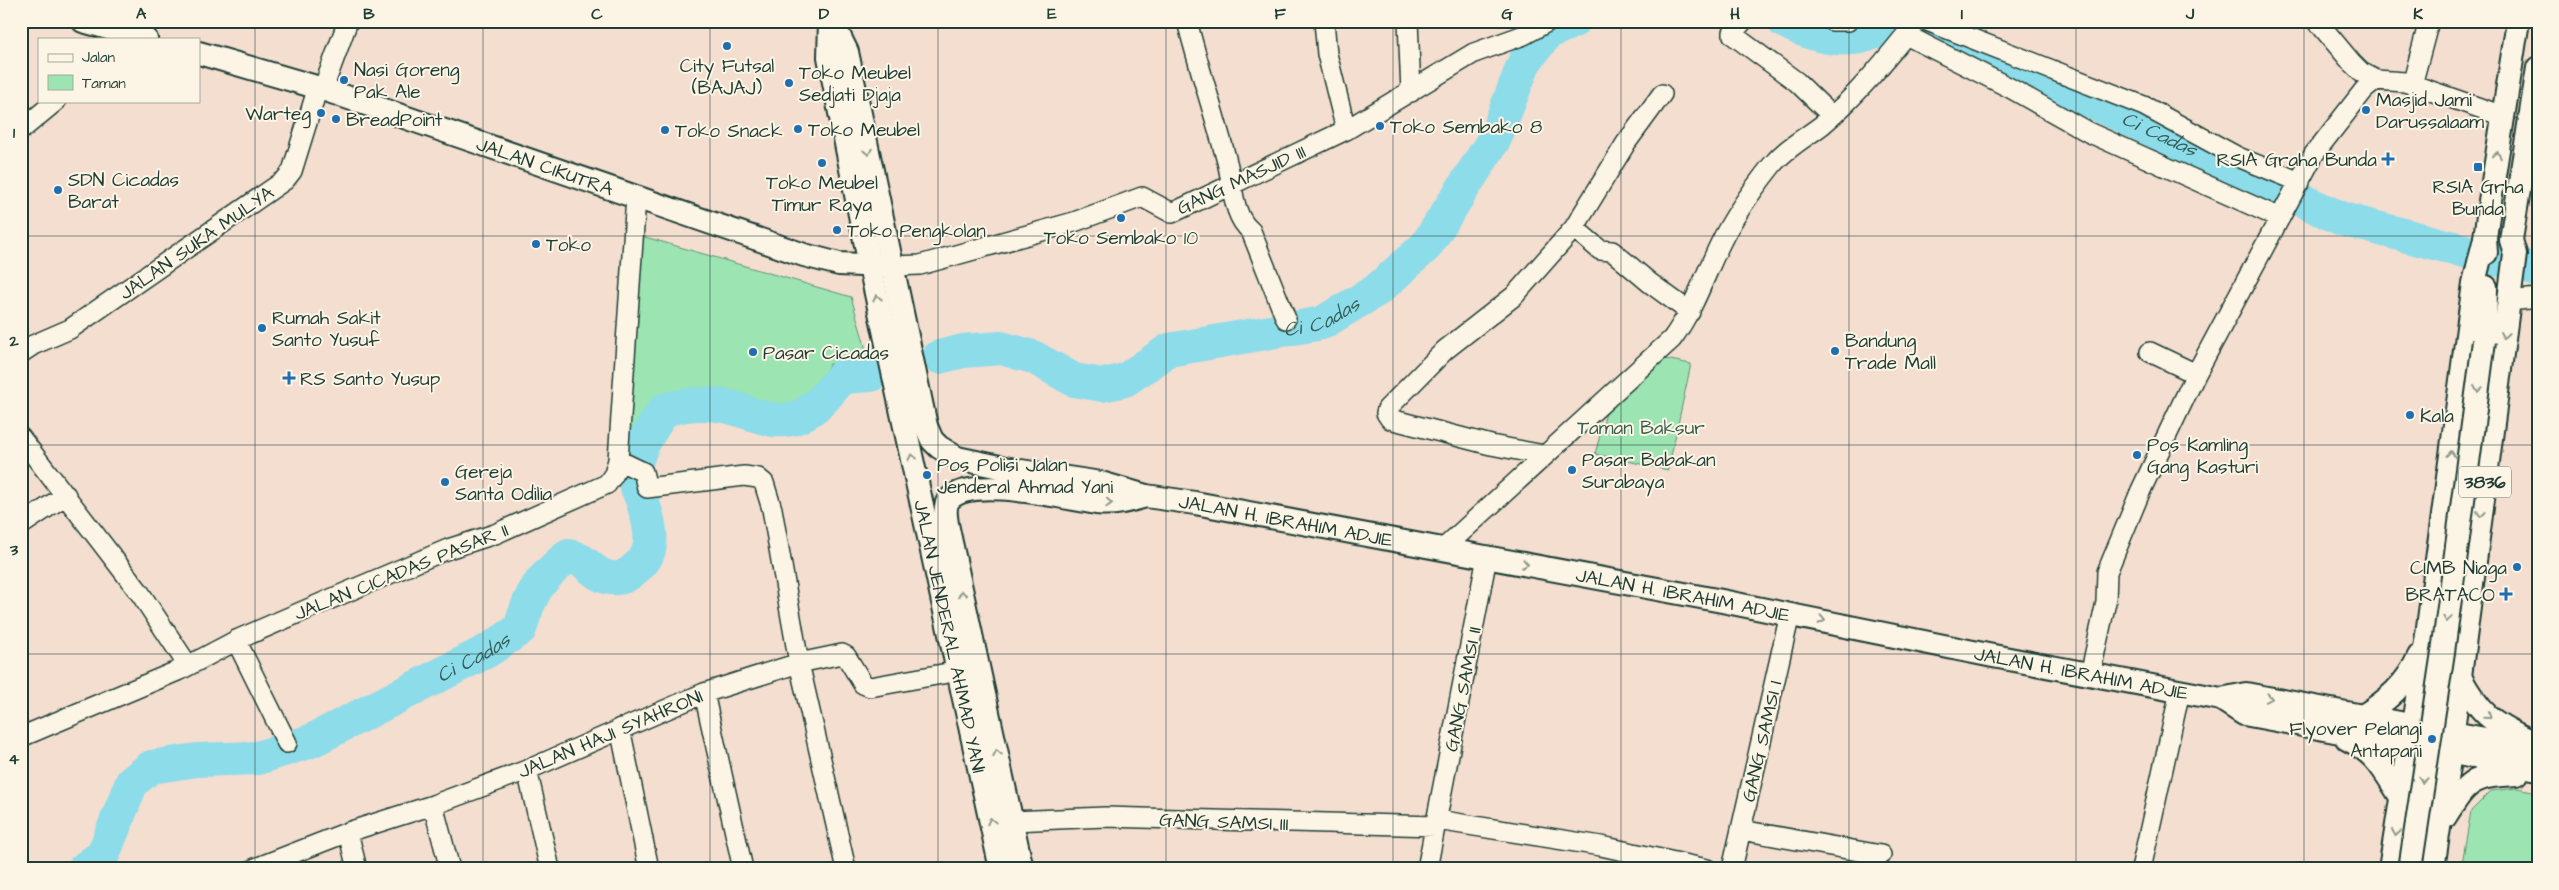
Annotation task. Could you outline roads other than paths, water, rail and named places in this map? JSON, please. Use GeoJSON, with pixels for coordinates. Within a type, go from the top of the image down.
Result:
{"type":"FeatureCollection","features":[{"type":"Feature","properties":{"kind":"main road"},"geometry":{"type":"LineString","coordinates":[[83,21],[138,38]]}},
{"type":"Feature","properties":{"kind":"main road","name":"JALAN JENDERAL AHMAD YANI"},"geometry":{"type":"LineString","coordinates":[[831,21],[847,52],[881,266],[959,671],[1001,869]]}},
{"type":"Feature","properties":{"kind":"main road","name":"3836"},"geometry":{"type":"LineString","coordinates":[[2451,743],[2459,684],[2495,288],[2503,116],[2518,21]]}},
{"type":"Feature","properties":{"kind":"main road","name":"JALAN CIKUTRA"},"geometry":{"type":"LineString","coordinates":[[200,53],[320,88],[820,260],[881,266]]}},
{"type":"Feature","properties":{"kind":"main road","name":"3836"},"geometry":{"type":"LineString","coordinates":[[2410,736],[2426,642],[2495,288],[2497,248],[2535,102],[2538,68]]}},
{"type":"Feature","properties":{"kind":"main road","name":"JALAN JENDERAL AHMAD YANI"},"geometry":{"type":"LineString","coordinates":[[881,266],[926,426],[932,440],[939,447]]}},
{"type":"Feature","properties":{"kind":"main road"},"geometry":{"type":"LineString","coordinates":[[2410,869],[2443,652],[2484,338],[2495,288]]}},
{"type":"Feature","properties":{"kind":"main road","name":"JALAN H. IBRAHIM ADJIE"},"geometry":{"type":"LineString","coordinates":[[939,447],[956,458],[1014,470],[1101,483],[1146,496],[1790,614],[2090,675],[2221,699],[2246,694],[2361,717],[2410,736]]}},
{"type":"Feature","properties":{"kind":"main road","name":"JALAN H. IBRAHIM ADJIE"},"geometry":{"type":"LineString","coordinates":[[947,524],[946,506],[949,500],[962,491],[989,488],[1119,504],[1146,496]]}},
{"type":"Feature","properties":{"kind":"main road","name":"JALAN JENDERAL AHMAD YANI"},"geometry":{"type":"LineString","coordinates":[[947,524],[1022,869]]}},
{"type":"Feature","properties":{"kind":"main road"},"geometry":{"type":"LineString","coordinates":[[2361,717],[2385,702],[2412,673],[2426,642]]}},
{"type":"Feature","properties":{"kind":"main road"},"geometry":{"type":"LineString","coordinates":[[2421,675],[2431,691],[2440,694],[2459,684],[2478,708],[2491,720],[2538,744]]}},
{"type":"Feature","properties":{"kind":"main road","name":"JALAN H. IBRAHIM ADJIE"},"geometry":{"type":"LineString","coordinates":[[2221,699],[2244,714],[2332,732],[2410,736],[2451,743],[2538,749]]}},
{"type":"Feature","properties":{"kind":"main road"},"geometry":{"type":"LineString","coordinates":[[2332,732],[2364,748],[2375,757],[2393,780],[2407,806],[2427,814],[2439,827]]}},
{"type":"Feature","properties":{"kind":"main road"},"geometry":{"type":"LineString","coordinates":[[2390,869],[2410,736]]}},
{"type":"Feature","properties":{"kind":"main road"},"geometry":{"type":"LineString","coordinates":[[2433,869],[2451,743]]}},
{"type":"Feature","properties":{"kind":"main road","name":"JALAN H. IBRAHIM ADJIE"},"geometry":{"type":"LineString","coordinates":[[2451,743],[2538,771]]}},
{"type":"Feature","properties":{"kind":"main road"},"geometry":{"type":"LineString","coordinates":[[2439,827],[2460,792],[2471,782],[2492,776],[2538,771]]}},
{"type":"Feature","properties":{"kind":"street","name":"JALAN SUKA MULYA"},"geometry":{"type":"LineString","coordinates":[[21,353],[70,329],[285,180],[292,171],[320,88],[348,21]]}},
{"type":"Feature","properties":{"kind":"street"},"geometry":{"type":"LineString","coordinates":[[1187,21],[1242,219],[1251,231],[1286,319]]}},
{"type":"Feature","properties":{"kind":"street"},"geometry":{"type":"LineString","coordinates":[[1324,21],[1327,54],[1346,130]]}},
{"type":"Feature","properties":{"kind":"street"},"geometry":{"type":"LineString","coordinates":[[1408,21],[1411,92]]}},
{"type":"Feature","properties":{"kind":"street","name":"GANG MASJID III"},"geometry":{"type":"LineString","coordinates":[[881,266],[930,262],[1074,222],[1142,197],[1172,213],[1346,130],[1474,53],[1524,35],[1549,21]]}},
{"type":"Feature","properties":{"kind":"street"},"geometry":{"type":"LineString","coordinates":[[1743,21],[1733,32],[1733,36],[1797,82],[1831,116]]}},
{"type":"Feature","properties":{"kind":"street"},"geometry":{"type":"LineString","coordinates":[[1832,21],[1848,21]]}},
{"type":"Feature","properties":{"kind":"street"},"geometry":{"type":"LineString","coordinates":[[2317,21],[2361,72],[2376,80],[2412,85],[2503,116]]}},
{"type":"Feature","properties":{"kind":"street"},"geometry":{"type":"LineString","coordinates":[[2412,85],[2429,21]]}},
{"type":"Feature","properties":{"kind":"street"},"geometry":{"type":"LineString","coordinates":[[1443,549],[1672,339],[1690,312],[1720,244],[1773,164],[1802,137],[1831,116],[1915,27]]}},
{"type":"Feature","properties":{"kind":"street"},"geometry":{"type":"LineString","coordinates":[[1915,27],[2157,112],[2238,157],[2298,185]]}},
{"type":"Feature","properties":{"kind":"street"},"geometry":{"type":"LineString","coordinates":[[1915,27],[1994,80],[2088,132],[2281,217]]}},
{"type":"Feature","properties":{"kind":"street"},"geometry":{"type":"LineString","coordinates":[[2090,675],[2105,608],[2107,572],[2141,490],[2196,374],[2314,154],[2364,90],[2376,80]]}},
{"type":"Feature","properties":{"kind":"street"},"geometry":{"type":"LineString","coordinates":[[1544,455],[1435,432],[1390,419],[1386,413],[1387,409],[1445,350],[1514,296],[1574,228],[1626,143],[1662,94]]}},
{"type":"Feature","properties":{"kind":"street"},"geometry":{"type":"LineString","coordinates":[[21,130],[55,102]]}},
{"type":"Feature","properties":{"kind":"street","name":"JALAN CICADAS PASAR II"},"geometry":{"type":"LineString","coordinates":[[21,737],[182,669],[187,664],[236,640],[448,549],[495,534],[577,499],[607,484],[614,474],[631,466],[636,197]]}},
{"type":"Feature","properties":{"kind":"street"},"geometry":{"type":"LineString","coordinates":[[1574,228],[1600,250],[1612,251],[1650,284],[1690,312]]}},
{"type":"Feature","properties":{"kind":"street"},"geometry":{"type":"LineString","coordinates":[[2495,288],[2538,298]]}},
{"type":"Feature","properties":{"kind":"street"},"geometry":{"type":"LineString","coordinates":[[2150,352],[2196,374]]}},
{"type":"Feature","properties":{"kind":"street"},"geometry":{"type":"LineString","coordinates":[[21,438],[140,593],[187,664]]}},
{"type":"Feature","properties":{"kind":"street"},"geometry":{"type":"LineString","coordinates":[[631,466],[647,488],[744,476],[758,478],[764,483],[772,509],[799,663],[846,869]]}},
{"type":"Feature","properties":{"kind":"street"},"geometry":{"type":"LineString","coordinates":[[21,525],[66,495]]}},
{"type":"Feature","properties":{"kind":"street","name":"GANG SAMSI II"},"geometry":{"type":"LineString","coordinates":[[1427,869],[1430,825],[1487,557]]}},
{"type":"Feature","properties":{"kind":"street","name":"GANG SAMSI I"},"geometry":{"type":"LineString","coordinates":[[1732,869],[1790,614]]}},
{"type":"Feature","properties":{"kind":"street"},"geometry":{"type":"LineString","coordinates":[[236,640],[287,743]]}},
{"type":"Feature","properties":{"kind":"street","name":"JALAN HAJI SYAHRONI"},"geometry":{"type":"LineString","coordinates":[[254,868],[348,832],[433,805],[527,770],[704,693],[799,663],[842,654],[846,656],[863,684],[870,687],[959,671]]}},
{"type":"Feature","properties":{"kind":"street"},"geometry":{"type":"LineString","coordinates":[[2140,869],[2180,692]]}},
{"type":"Feature","properties":{"kind":"street"},"geometry":{"type":"LineString","coordinates":[[704,693],[744,869]]}},
{"type":"Feature","properties":{"kind":"street"},"geometry":{"type":"LineString","coordinates":[[620,728],[649,869]]}},
{"type":"Feature","properties":{"kind":"street"},"geometry":{"type":"LineString","coordinates":[[527,770],[550,869]]}},
{"type":"Feature","properties":{"kind":"street"},"geometry":{"type":"LineString","coordinates":[[433,805],[450,869]]}},
{"type":"Feature","properties":{"kind":"street","name":"GANG SAMSI III"},"geometry":{"type":"LineString","coordinates":[[1012,821],[1105,817],[1430,825],[1601,846],[1707,869]]}},
{"type":"Feature","properties":{"kind":"street"},"geometry":{"type":"LineString","coordinates":[[1741,830],[1881,855]]}},
{"type":"Feature","properties":{"kind":"street"},"geometry":{"type":"LineString","coordinates":[[348,832],[358,869]]}},
{"type":"Feature","properties":{"kind":"waterway","name":"Ci Cadas"},"geometry":{"type":"LineString","coordinates":[[939,357],[963,351],[1001,348],[1033,357],[1074,380],[1103,385],[1125,380],[1169,350],[1322,323],[1377,290],[1426,246],[1495,138],[1524,63],[1547,33],[1574,21]]}},
{"type":"Feature","properties":{"kind":"waterway","name":"Ci Cadas"},"geometry":{"type":"LineString","coordinates":[[1784,21],[1811,33],[1841,38],[1860,37],[1897,24],[1909,22],[2058,86],[2342,219],[2538,270]]}},
{"type":"Feature","properties":{"kind":"waterway","name":"Ci Cadas"},"geometry":{"type":"LineString","coordinates":[[84,869],[103,855],[132,782],[151,767],[197,760],[258,758],[311,741],[489,650],[520,629],[532,596],[537,588],[550,572],[568,556],[581,560],[599,574],[611,578],[619,578],[631,572],[644,560],[650,543],[647,515],[636,486],[635,469],[644,442],[664,410],[679,406],[709,404],[725,406],[766,418],[786,420],[812,409],[842,377],[871,375]]}},
{"type":"Feature","properties":{"kind":"place","name":"City Futsal (BAJAJ)"},"geometry":{"type":"Point","coordinates":[727,46]}},
{"type":"Feature","properties":{"kind":"place","name":"Nasi Goreng Pak Ale"},"geometry":{"type":"Point","coordinates":[344,80]}},
{"type":"Feature","properties":{"kind":"place","name":"Toko Meubel Sedjati Djaja"},"geometry":{"type":"Point","coordinates":[789,83]}},
{"type":"Feature","properties":{"kind":"place","name":"Masjid Jami Darussalaam"},"geometry":{"type":"Point","coordinates":[2366,110]}},
{"type":"Feature","properties":{"kind":"place","name":"Warteg"},"geometry":{"type":"Point","coordinates":[321,113]}},
{"type":"Feature","properties":{"kind":"place","name":"BreadPoint"},"geometry":{"type":"Point","coordinates":[336,119]}},
{"type":"Feature","properties":{"kind":"place","name":"Toko Sembako 8"},"geometry":{"type":"Point","coordinates":[1380,126]}},
{"type":"Feature","properties":{"kind":"place","name":"Toko Meubel"},"geometry":{"type":"Point","coordinates":[798,129]}},
{"type":"Feature","properties":{"kind":"place","name":"Toko Snack"},"geometry":{"type":"Point","coordinates":[665,130]}},
{"type":"Feature","properties":{"kind":"place","name":"RSIA Graha Bunda"},"geometry":{"type":"Point","coordinates":[2388,159]}},
{"type":"Feature","properties":{"kind":"place","name":"Toko Meubel Timur Raya"},"geometry":{"type":"Point","coordinates":[822,163]}},
{"type":"Feature","properties":{"kind":"place","name":"RSIA Grha Bunda"},"geometry":{"type":"Point","coordinates":[2478,167]}},
{"type":"Feature","properties":{"kind":"place","name":"SDN Cicadas Barat"},"geometry":{"type":"Point","coordinates":[58,190]}},
{"type":"Feature","properties":{"kind":"place","name":"Toko Sembako 10"},"geometry":{"type":"Point","coordinates":[1121,218]}},
{"type":"Feature","properties":{"kind":"place","name":"Toko Pengkolan"},"geometry":{"type":"Point","coordinates":[837,230]}},
{"type":"Feature","properties":{"kind":"place","name":"Toko"},"geometry":{"type":"Point","coordinates":[536,244]}},
{"type":"Feature","properties":{"kind":"place","name":"Rumah Sakit Santo Yusuf"},"geometry":{"type":"Point","coordinates":[262,328]}},
{"type":"Feature","properties":{"kind":"place","name":"Bandung Trade Mall"},"geometry":{"type":"Point","coordinates":[1835,351]}},
{"type":"Feature","properties":{"kind":"place","name":"Pasar Cicadas"},"geometry":{"type":"Point","coordinates":[753,352]}},
{"type":"Feature","properties":{"kind":"place","name":"RS Santo Yusup"},"geometry":{"type":"Point","coordinates":[289,378]}},
{"type":"Feature","properties":{"kind":"place","name":"Kala"},"geometry":{"type":"Point","coordinates":[2410,415]}},
{"type":"Feature","properties":{"kind":"place","name":"Pos Kamling Gang Kasturi"},"geometry":{"type":"Point","coordinates":[2137,455]}},
{"type":"Feature","properties":{"kind":"place","name":"Pasar Babakan Surabaya"},"geometry":{"type":"Point","coordinates":[1572,470]}},
{"type":"Feature","properties":{"kind":"place","name":"Pos Polisi Jalan Jenderal Ahmad Yani"},"geometry":{"type":"Point","coordinates":[927,475]}},
{"type":"Feature","properties":{"kind":"place","name":"Gereja Santa Odilia"},"geometry":{"type":"Point","coordinates":[445,482]}},
{"type":"Feature","properties":{"kind":"place","name":"CIMB Niaga"},"geometry":{"type":"Point","coordinates":[2517,567]}},
{"type":"Feature","properties":{"kind":"place","name":"BRATACO"},"geometry":{"type":"Point","coordinates":[2506,594]}},
{"type":"Feature","properties":{"kind":"place","name":"Flyover Pelangi Antapani"},"geometry":{"type":"Point","coordinates":[2432,739]}},
{"type":"Feature","properties":{"kind":"park label","name":"Taman Baksur"},"geometry":{"type":"Point","coordinates":[1641,427]}}]}
